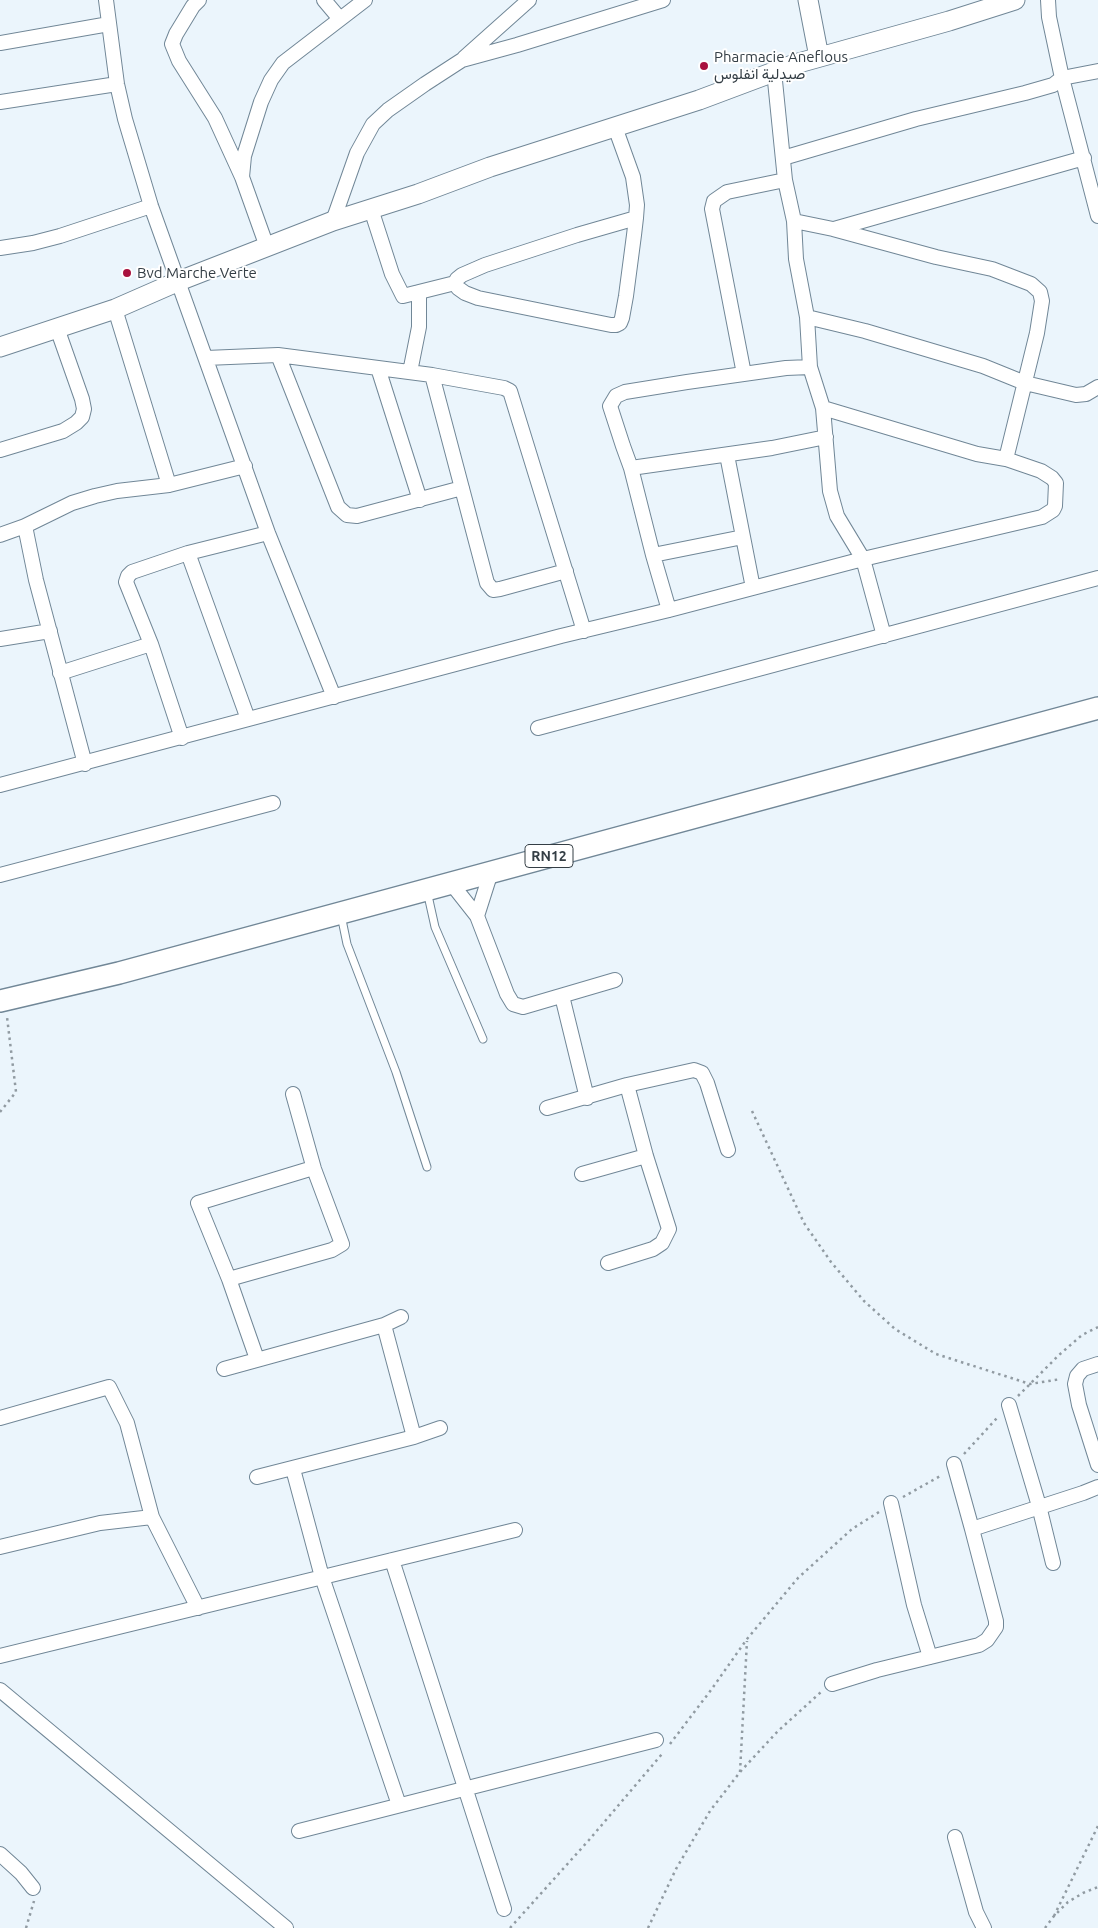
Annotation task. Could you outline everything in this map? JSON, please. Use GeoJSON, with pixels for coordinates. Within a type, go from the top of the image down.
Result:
{"type":"FeatureCollection","features":[{"type":"Feature","properties":{"kind":"main road","name":"RN12"},"geometry":{"type":"LineString","coordinates":[[2,1000],[119,973],[1098,708]]}},
{"type":"Feature","properties":{"kind":"street"},"geometry":{"type":"LineString","coordinates":[[106,0],[117,84],[125,119],[151,206],[268,533],[334,697]]}},
{"type":"Feature","properties":{"kind":"street"},"geometry":{"type":"LineString","coordinates":[[324,0],[340,19]]}},
{"type":"Feature","properties":{"kind":"street"},"geometry":{"type":"LineString","coordinates":[[242,178],[244,156],[251,132],[261,102],[276,71],[295,53],[366,0]]}},
{"type":"Feature","properties":{"kind":"street"},"geometry":{"type":"LineString","coordinates":[[333,221],[357,153],[373,124],[400,101],[462,60],[529,0]]}},
{"type":"Feature","properties":{"kind":"street"},"geometry":{"type":"LineString","coordinates":[[462,60],[543,38],[663,0]]}},
{"type":"Feature","properties":{"kind":"street"},"geometry":{"type":"LineString","coordinates":[[808,0],[819,57]]}},
{"type":"Feature","properties":{"kind":"street"},"geometry":{"type":"LineString","coordinates":[[0,347],[115,309],[178,281],[333,221],[490,167],[699,100],[774,71],[1015,0]]}},
{"type":"Feature","properties":{"kind":"street"},"geometry":{"type":"LineString","coordinates":[[1048,0],[1049,17],[1062,78],[1098,216]]}},
{"type":"Feature","properties":{"kind":"street"},"geometry":{"type":"LineString","coordinates":[[193,2],[172,44],[180,61],[215,118],[242,178],[267,247]]}},
{"type":"Feature","properties":{"kind":"street"},"geometry":{"type":"LineString","coordinates":[[0,43],[109,24]]}},
{"type":"Feature","properties":{"kind":"street"},"geometry":{"type":"LineString","coordinates":[[774,71],[785,180],[794,221],[796,260],[807,317],[810,367],[823,408],[830,491],[837,516],[863,558],[884,636]]}},
{"type":"Feature","properties":{"kind":"street"},"geometry":{"type":"LineString","coordinates":[[783,158],[909,122],[1025,93],[1053,84],[1062,78],[1098,71]]}},
{"type":"Feature","properties":{"kind":"street"},"geometry":{"type":"LineString","coordinates":[[0,102],[117,84]]}},
{"type":"Feature","properties":{"kind":"street"},"geometry":{"type":"LineString","coordinates":[[615,127],[633,177],[637,205],[636,218],[622,318],[616,325],[478,298],[458,288],[456,284],[457,278],[485,265],[584,232],[636,218]]}},
{"type":"Feature","properties":{"kind":"street"},"geometry":{"type":"LineString","coordinates":[[833,229],[1084,158]]}},
{"type":"Feature","properties":{"kind":"street"},"geometry":{"type":"LineString","coordinates":[[744,374],[712,209],[714,201],[727,192],[785,180]]}},
{"type":"Feature","properties":{"kind":"street"},"geometry":{"type":"LineString","coordinates":[[0,248],[60,236],[151,206]]}},
{"type":"Feature","properties":{"kind":"street"},"geometry":{"type":"LineString","coordinates":[[371,209],[392,274],[403,296],[456,284]]}},
{"type":"Feature","properties":{"kind":"street"},"geometry":{"type":"LineString","coordinates":[[794,221],[833,229],[936,257],[992,269],[1031,284],[1040,292],[1042,301],[1037,333],[1006,459]]}},
{"type":"Feature","properties":{"kind":"street"},"geometry":{"type":"LineString","coordinates":[[410,372],[419,327],[419,292]]}},
{"type":"Feature","properties":{"kind":"street"},"geometry":{"type":"LineString","coordinates":[[115,309],[169,485]]}},
{"type":"Feature","properties":{"kind":"street"},"geometry":{"type":"LineString","coordinates":[[807,317],[865,331],[983,366],[1025,383],[1076,395],[1086,394],[1098,387]]}},
{"type":"Feature","properties":{"kind":"street"},"geometry":{"type":"LineString","coordinates":[[0,450],[63,431],[76,424],[82,417],[84,409],[82,399],[56,328]]}},
{"type":"Feature","properties":{"kind":"street"},"geometry":{"type":"LineString","coordinates":[[206,358],[278,355],[432,375],[504,388],[510,391],[584,631]]}},
{"type":"Feature","properties":{"kind":"street"},"geometry":{"type":"LineString","coordinates":[[278,355],[338,507],[347,515],[357,516],[462,488]]}},
{"type":"Feature","properties":{"kind":"street"},"geometry":{"type":"LineString","coordinates":[[669,610],[653,555],[632,468],[622,446],[610,406],[616,396],[625,392],[744,374],[810,367]]}},
{"type":"Feature","properties":{"kind":"street"},"geometry":{"type":"LineString","coordinates":[[378,368],[420,500]]}},
{"type":"Feature","properties":{"kind":"street"},"geometry":{"type":"LineString","coordinates":[[432,375],[487,583],[493,590],[566,572]]}},
{"type":"Feature","properties":{"kind":"street"},"geometry":{"type":"LineString","coordinates":[[0,785],[863,558],[1042,517],[1053,510],[1055,506],[1056,483],[1041,471],[1006,459],[977,454],[823,408]]}},
{"type":"Feature","properties":{"kind":"street"},"geometry":{"type":"LineString","coordinates":[[632,468],[727,455],[826,437]]}},
{"type":"Feature","properties":{"kind":"street"},"geometry":{"type":"LineString","coordinates":[[727,455],[754,588]]}},
{"type":"Feature","properties":{"kind":"street"},"geometry":{"type":"LineString","coordinates":[[0,535],[25,526],[72,503],[95,496],[118,491],[169,485],[245,466]]}},
{"type":"Feature","properties":{"kind":"street"},"geometry":{"type":"LineString","coordinates":[[25,526],[36,580],[85,764]]}},
{"type":"Feature","properties":{"kind":"street"},"geometry":{"type":"LineString","coordinates":[[182,738],[151,644],[126,582],[128,576],[132,572],[188,553],[268,533]]}},
{"type":"Feature","properties":{"kind":"street"},"geometry":{"type":"LineString","coordinates":[[653,555],[743,537]]}},
{"type":"Feature","properties":{"kind":"street"},"geometry":{"type":"LineString","coordinates":[[188,553],[248,719]]}},
{"type":"Feature","properties":{"kind":"street"},"geometry":{"type":"LineString","coordinates":[[538,728],[1098,578]]}},
{"type":"Feature","properties":{"kind":"street"},"geometry":{"type":"LineString","coordinates":[[0,639],[50,631]]}},
{"type":"Feature","properties":{"kind":"street"},"geometry":{"type":"LineString","coordinates":[[60,673],[151,644]]}},
{"type":"Feature","properties":{"kind":"street"},"geometry":{"type":"LineString","coordinates":[[0,876],[273,803]]}},
{"type":"Feature","properties":{"kind":"street"},"geometry":{"type":"LineString","coordinates":[[477,916],[491,872]]}},
{"type":"Feature","properties":{"kind":"street"},"geometry":{"type":"LineString","coordinates":[[451,883],[477,916],[507,994],[514,1004],[524,1007],[615,980]]}},
{"type":"Feature","properties":{"kind":"street"},"geometry":{"type":"LineString","coordinates":[[562,996],[587,1098]]}},
{"type":"Feature","properties":{"kind":"street"},"geometry":{"type":"LineString","coordinates":[[547,1108],[627,1085],[694,1070],[702,1074],[707,1083],[728,1150]]}},
{"type":"Feature","properties":{"kind":"street"},"geometry":{"type":"LineString","coordinates":[[608,1263],[653,1248],[662,1243],[669,1229],[646,1156],[627,1085]]}},
{"type":"Feature","properties":{"kind":"street"},"geometry":{"type":"LineString","coordinates":[[229,1279],[332,1250],[342,1244],[313,1168],[293,1094]]}},
{"type":"Feature","properties":{"kind":"street"},"geometry":{"type":"LineString","coordinates":[[582,1174],[646,1156]]}},
{"type":"Feature","properties":{"kind":"street"},"geometry":{"type":"LineString","coordinates":[[257,1359],[229,1279],[198,1203],[313,1168]]}},
{"type":"Feature","properties":{"kind":"street"},"geometry":{"type":"LineString","coordinates":[[224,1368],[384,1325],[401,1317]]}},
{"type":"Feature","properties":{"kind":"street"},"geometry":{"type":"LineString","coordinates":[[384,1325],[414,1437]]}},
{"type":"Feature","properties":{"kind":"street"},"geometry":{"type":"LineString","coordinates":[[1098,1364],[1083,1369],[1077,1376],[1076,1393],[1098,1465]]}},
{"type":"Feature","properties":{"kind":"street"},"geometry":{"type":"LineString","coordinates":[[0,1418],[109,1387],[127,1423],[152,1517],[198,1608]]}},
{"type":"Feature","properties":{"kind":"street"},"geometry":{"type":"LineString","coordinates":[[1009,1405],[1040,1506],[1053,1563]]}},
{"type":"Feature","properties":{"kind":"street"},"geometry":{"type":"LineString","coordinates":[[257,1478],[414,1437],[440,1428]]}},
{"type":"Feature","properties":{"kind":"street"},"geometry":{"type":"LineString","coordinates":[[832,1684],[877,1670],[979,1644],[987,1640],[996,1627],[954,1464]]}},
{"type":"Feature","properties":{"kind":"street"},"geometry":{"type":"LineString","coordinates":[[293,1469],[322,1577],[399,1805]]}},
{"type":"Feature","properties":{"kind":"street"},"geometry":{"type":"LineString","coordinates":[[972,1529],[1083,1493],[1098,1486]]}},
{"type":"Feature","properties":{"kind":"street"},"geometry":{"type":"LineString","coordinates":[[891,1504],[914,1606],[930,1657]]}},
{"type":"Feature","properties":{"kind":"street"},"geometry":{"type":"LineString","coordinates":[[0,1547],[100,1523],[152,1517]]}},
{"type":"Feature","properties":{"kind":"street"},"geometry":{"type":"LineString","coordinates":[[0,1656],[515,1530]]}},
{"type":"Feature","properties":{"kind":"street"},"geometry":{"type":"LineString","coordinates":[[392,1560],[504,1909]]}},
{"type":"Feature","properties":{"kind":"street"},"geometry":{"type":"LineString","coordinates":[[0,1690],[286,1928]]}},
{"type":"Feature","properties":{"kind":"street"},"geometry":{"type":"LineString","coordinates":[[299,1831],[656,1740]]}},
{"type":"Feature","properties":{"kind":"street"},"geometry":{"type":"LineString","coordinates":[[955,1838],[976,1912],[984,1928]]}},
{"type":"Feature","properties":{"kind":"street"},"geometry":{"type":"LineString","coordinates":[[0,1854],[21,1873],[33,1888]]}},
{"type":"Feature","properties":{"kind":"lane"},"geometry":{"type":"LineString","coordinates":[[427,890],[435,927],[483,1039]]}},
{"type":"Feature","properties":{"kind":"lane"},"geometry":{"type":"LineString","coordinates":[[341,912],[347,944],[396,1072],[427,1167]]}},
{"type":"Feature","properties":{"kind":"path"},"geometry":{"type":"LineString","coordinates":[[0,1112],[16,1092],[2,1000]]}},
{"type":"Feature","properties":{"kind":"path"},"geometry":{"type":"LineString","coordinates":[[752,1111],[804,1223],[830,1262],[864,1301],[895,1328],[936,1354],[1030,1384],[1077,1376]]}},
{"type":"Feature","properties":{"kind":"path"},"geometry":{"type":"LineString","coordinates":[[670,1744],[747,1639],[798,1578],[852,1529],[891,1504]]}},
{"type":"Feature","properties":{"kind":"path"},"geometry":{"type":"LineString","coordinates":[[740,1772],[747,1639]]}},
{"type":"Feature","properties":{"kind":"path"},"geometry":{"type":"LineString","coordinates":[[648,1928],[686,1852],[710,1812],[740,1772],[802,1708],[832,1684]]}},
{"type":"Feature","properties":{"kind":"path"},"geometry":{"type":"LineString","coordinates":[[510,1928],[589,1840],[664,1752]]}},
{"type":"Feature","properties":{"kind":"path"},"geometry":{"type":"LineString","coordinates":[[1054,1916],[1098,1826]]}},
{"type":"Feature","properties":{"kind":"path"},"geometry":{"type":"LineString","coordinates":[[1045,1928],[1068,1902],[1098,1887]]}},
{"type":"Feature","properties":{"kind":"path"},"geometry":{"type":"LineString","coordinates":[[26,1928],[34,1905],[33,1888]]}},
{"type":"Feature","properties":{"kind":"place","name":"Pharmacie Aneflous صيدلية انفلوس"},"geometry":{"type":"Point","coordinates":[704,66]}},
{"type":"Feature","properties":{"kind":"place","name":"Bvd Marche Verte"},"geometry":{"type":"Point","coordinates":[127,273]}}]}
